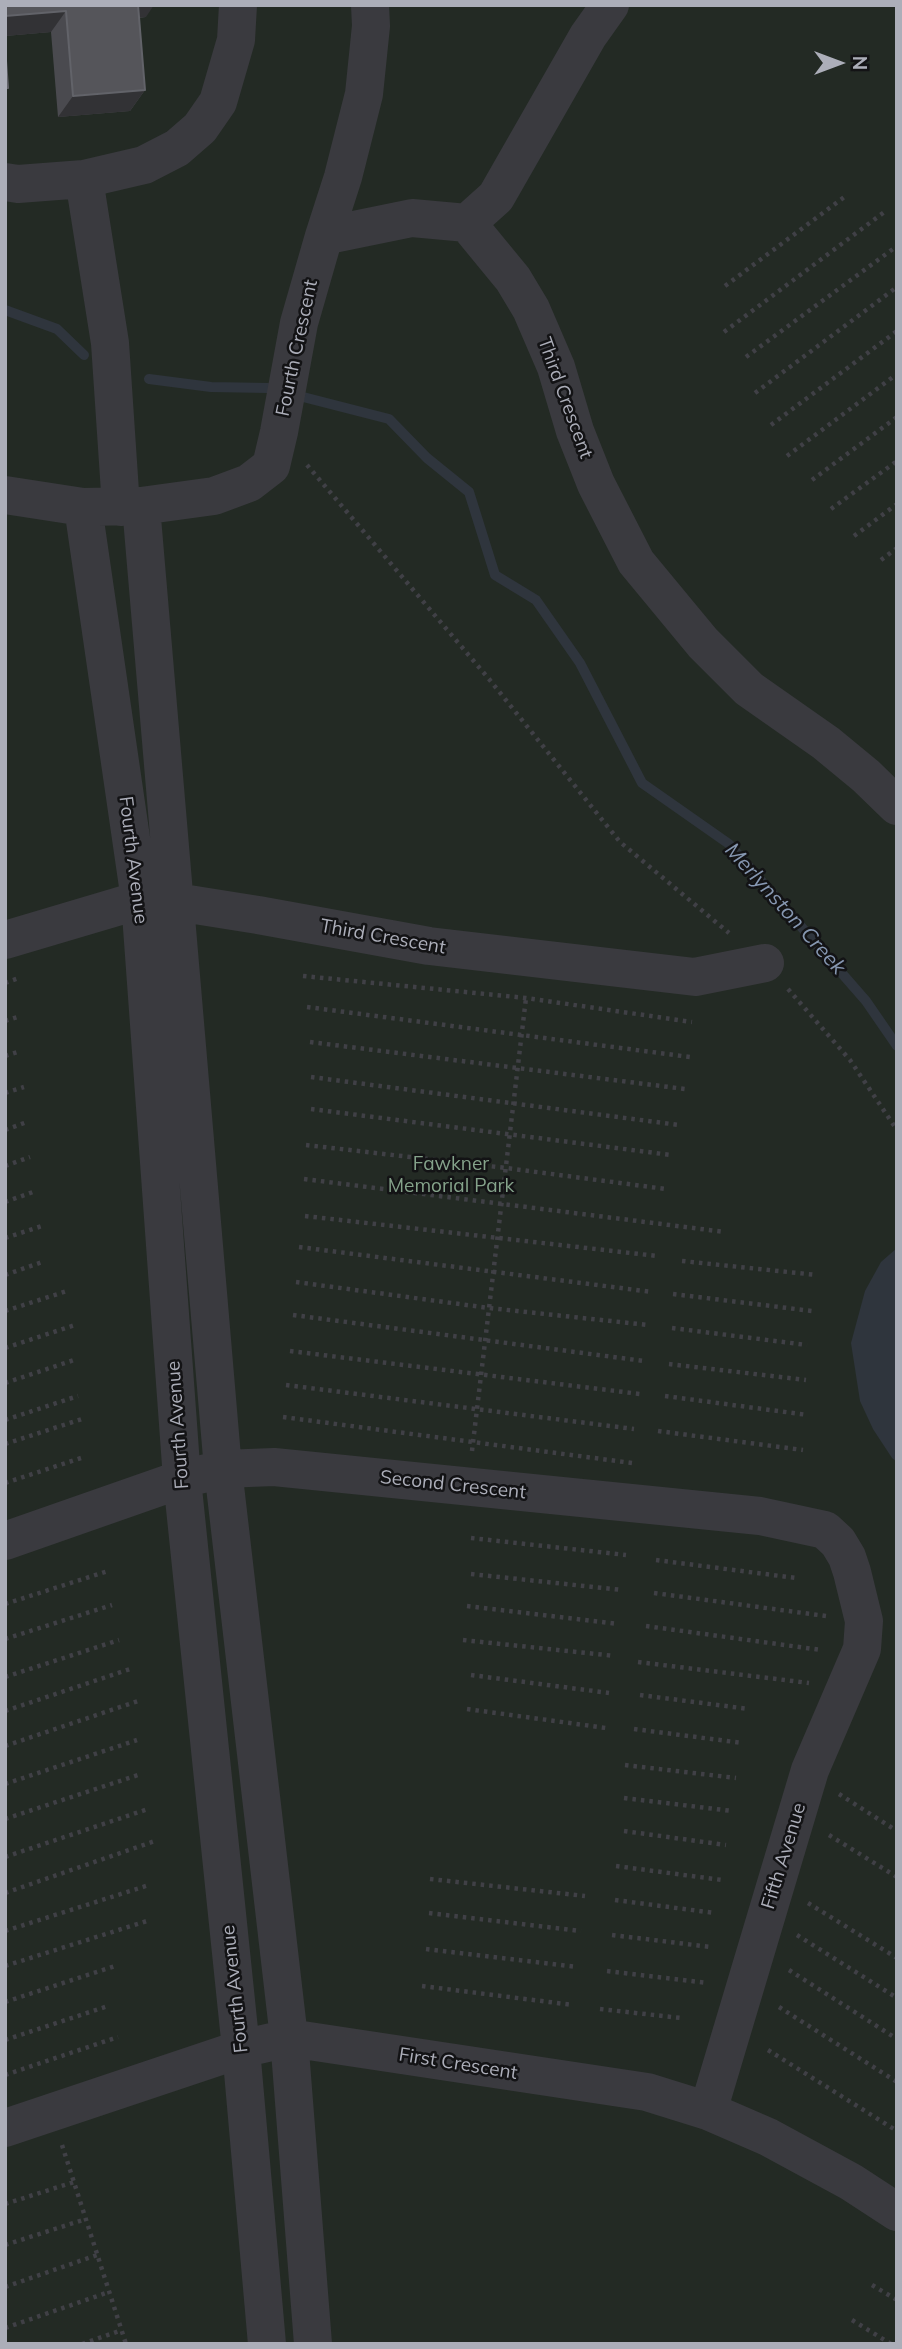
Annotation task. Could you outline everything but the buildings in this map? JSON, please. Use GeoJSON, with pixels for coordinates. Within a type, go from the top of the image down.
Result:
{"type":"FeatureCollection","features":[{"type":"Feature","properties":{"kind":"lane"},"geometry":{"type":"LineString","coordinates":[[5,182],[18,184],[84,179],[144,165],[177,149],[200,128],[218,102],[236,40],[238,5]]}},
{"type":"Feature","properties":{"kind":"lane","name":"Fourth Crescent"},"geometry":{"type":"LineString","coordinates":[[5,495],[83,507],[131,506],[214,496],[249,483],[271,466],[299,323],[343,177],[364,94],[371,26],[370,5]]}},
{"type":"Feature","properties":{"kind":"lane"},"geometry":{"type":"LineString","coordinates":[[324,236],[412,218],[467,223],[496,197],[588,36],[610,5]]}},
{"type":"Feature","properties":{"kind":"lane","name":"Fourth Avenue"},"geometry":{"type":"LineString","coordinates":[[84,179],[110,343],[131,506],[158,901],[182,1479],[241,2049],[267,2344]]}},
{"type":"Feature","properties":{"kind":"lane","name":"Third Crescent"},"geometry":{"type":"LineString","coordinates":[[467,223],[513,279],[531,309],[556,367],[575,430],[596,484],[636,562],[703,643],[749,689],[826,743],[897,806]]}},
{"type":"Feature","properties":{"kind":"lane","name":"Fourth Avenue"},"geometry":{"type":"LineString","coordinates":[[83,507],[158,901],[289,2038],[313,2344]]}},
{"type":"Feature","properties":{"kind":"lane","name":"Third Crescent"},"geometry":{"type":"LineString","coordinates":[[5,940],[158,901],[429,946],[695,977],[765,963]]}},
{"type":"Feature","properties":{"kind":"lane","name":"Second Crescent"},"geometry":{"type":"LineString","coordinates":[[5,1541],[182,1479],[223,1469],[274,1466],[760,1516],[825,1530],[838,1542],[847,1557],[843,1611]]}},
{"type":"Feature","properties":{"kind":"lane","name":"Fifth Avenue"},"geometry":{"type":"LineString","coordinates":[[708,2111],[810,1770],[862,1649],[864,1621],[843,1611]]}},
{"type":"Feature","properties":{"kind":"lane","name":"First Crescent"},"geometry":{"type":"LineString","coordinates":[[5,2128],[241,2049],[289,2038],[647,2092],[708,2111],[768,2137],[851,2182],[897,2212]]}},
{"type":"Feature","properties":{"kind":"path"},"geometry":{"type":"LineString","coordinates":[[725,286],[847,195]]}},
{"type":"Feature","properties":{"kind":"path"},"geometry":{"type":"LineString","coordinates":[[724,332],[887,210]]}},
{"type":"Feature","properties":{"kind":"path"},"geometry":{"type":"LineString","coordinates":[[746,357],[897,246]]}},
{"type":"Feature","properties":{"kind":"path"},"geometry":{"type":"LineString","coordinates":[[755,393],[897,287]]}},
{"type":"Feature","properties":{"kind":"path"},"geometry":{"type":"LineString","coordinates":[[771,425],[897,331]]}},
{"type":"Feature","properties":{"kind":"path"},"geometry":{"type":"LineString","coordinates":[[787,456],[897,374]]}},
{"type":"Feature","properties":{"kind":"path"},"geometry":{"type":"LineString","coordinates":[[812,480],[897,417]]}},
{"type":"Feature","properties":{"kind":"path"},"geometry":{"type":"LineString","coordinates":[[281,423],[620,842],[765,963],[850,1060],[897,1130]]}},
{"type":"Feature","properties":{"kind":"path"},"geometry":{"type":"LineString","coordinates":[[831,509],[897,461]]}},
{"type":"Feature","properties":{"kind":"path"},"geometry":{"type":"LineString","coordinates":[[854,536],[897,505]]}},
{"type":"Feature","properties":{"kind":"path"},"geometry":{"type":"LineString","coordinates":[[881,560],[897,548]]}},
{"type":"Feature","properties":{"kind":"path"},"geometry":{"type":"LineString","coordinates":[[303,976],[526,998],[692,1022]]}},
{"type":"Feature","properties":{"kind":"path"},"geometry":{"type":"LineString","coordinates":[[5,983],[19,978]]}},
{"type":"Feature","properties":{"kind":"path"},"geometry":{"type":"LineString","coordinates":[[467,1486],[526,998]]}},
{"type":"Feature","properties":{"kind":"path"},"geometry":{"type":"LineString","coordinates":[[307,1007],[690,1057]]}},
{"type":"Feature","properties":{"kind":"path"},"geometry":{"type":"LineString","coordinates":[[5,1021],[21,1016]]}},
{"type":"Feature","properties":{"kind":"path"},"geometry":{"type":"LineString","coordinates":[[310,1042],[685,1089]]}},
{"type":"Feature","properties":{"kind":"path"},"geometry":{"type":"LineString","coordinates":[[5,1056],[21,1051]]}},
{"type":"Feature","properties":{"kind":"path"},"geometry":{"type":"LineString","coordinates":[[311,1077],[680,1125]]}},
{"type":"Feature","properties":{"kind":"path"},"geometry":{"type":"LineString","coordinates":[[5,1093],[24,1087]]}},
{"type":"Feature","properties":{"kind":"path"},"geometry":{"type":"LineString","coordinates":[[311,1109],[671,1156]]}},
{"type":"Feature","properties":{"kind":"path"},"geometry":{"type":"LineString","coordinates":[[5,1130],[27,1122]]}},
{"type":"Feature","properties":{"kind":"path"},"geometry":{"type":"LineString","coordinates":[[306,1145],[666,1189]]}},
{"type":"Feature","properties":{"kind":"path"},"geometry":{"type":"LineString","coordinates":[[5,1166],[30,1157]]}},
{"type":"Feature","properties":{"kind":"path"},"geometry":{"type":"LineString","coordinates":[[304,1179],[725,1231]]}},
{"type":"Feature","properties":{"kind":"path"},"geometry":{"type":"LineString","coordinates":[[5,1202],[33,1192]]}},
{"type":"Feature","properties":{"kind":"path"},"geometry":{"type":"LineString","coordinates":[[305,1216],[657,1256]]}},
{"type":"Feature","properties":{"kind":"path"},"geometry":{"type":"LineString","coordinates":[[5,1238],[42,1226]]}},
{"type":"Feature","properties":{"kind":"path"},"geometry":{"type":"LineString","coordinates":[[299,1247],[652,1292]]}},
{"type":"Feature","properties":{"kind":"path"},"geometry":{"type":"LineString","coordinates":[[5,1275],[45,1261]]}},
{"type":"Feature","properties":{"kind":"path"},"geometry":{"type":"LineString","coordinates":[[682,1261],[817,1275]]}},
{"type":"Feature","properties":{"kind":"path"},"geometry":{"type":"LineString","coordinates":[[296,1282],[489,1308],[648,1325]]}},
{"type":"Feature","properties":{"kind":"path"},"geometry":{"type":"LineString","coordinates":[[5,1311],[67,1291]]}},
{"type":"Feature","properties":{"kind":"path"},"geometry":{"type":"LineString","coordinates":[[673,1294],[812,1311]]}},
{"type":"Feature","properties":{"kind":"path"},"geometry":{"type":"LineString","coordinates":[[293,1315],[644,1361]]}},
{"type":"Feature","properties":{"kind":"path"},"geometry":{"type":"LineString","coordinates":[[5,1348],[75,1325]]}},
{"type":"Feature","properties":{"kind":"path"},"geometry":{"type":"LineString","coordinates":[[671,1328],[807,1345]]}},
{"type":"Feature","properties":{"kind":"path"},"geometry":{"type":"LineString","coordinates":[[290,1351],[640,1394]]}},
{"type":"Feature","properties":{"kind":"path"},"geometry":{"type":"LineString","coordinates":[[5,1383],[74,1360]]}},
{"type":"Feature","properties":{"kind":"path"},"geometry":{"type":"LineString","coordinates":[[669,1364],[806,1380]]}},
{"type":"Feature","properties":{"kind":"path"},"geometry":{"type":"LineString","coordinates":[[286,1385],[635,1429]]}},
{"type":"Feature","properties":{"kind":"path"},"geometry":{"type":"LineString","coordinates":[[5,1420],[78,1396]]}},
{"type":"Feature","properties":{"kind":"path"},"geometry":{"type":"LineString","coordinates":[[665,1396],[808,1415]]}},
{"type":"Feature","properties":{"kind":"path"},"geometry":{"type":"LineString","coordinates":[[283,1417],[632,1463]]}},
{"type":"Feature","properties":{"kind":"path"},"geometry":{"type":"LineString","coordinates":[[5,1444],[82,1419]]}},
{"type":"Feature","properties":{"kind":"path"},"geometry":{"type":"LineString","coordinates":[[658,1431],[803,1450]]}},
{"type":"Feature","properties":{"kind":"path"},"geometry":{"type":"LineString","coordinates":[[5,1483],[85,1457]]}},
{"type":"Feature","properties":{"kind":"path"},"geometry":{"type":"LineString","coordinates":[[471,1538],[626,1555]]}},
{"type":"Feature","properties":{"kind":"path"},"geometry":{"type":"LineString","coordinates":[[656,1560],[796,1578]]}},
{"type":"Feature","properties":{"kind":"path"},"geometry":{"type":"LineString","coordinates":[[5,1604],[108,1571]]}},
{"type":"Feature","properties":{"kind":"path"},"geometry":{"type":"LineString","coordinates":[[471,1574],[622,1590]]}},
{"type":"Feature","properties":{"kind":"path"},"geometry":{"type":"LineString","coordinates":[[654,1593],[843,1611]]}},
{"type":"Feature","properties":{"kind":"path"},"geometry":{"type":"LineString","coordinates":[[5,1639],[112,1605]]}},
{"type":"Feature","properties":{"kind":"path"},"geometry":{"type":"LineString","coordinates":[[467,1606],[618,1624]]}},
{"type":"Feature","properties":{"kind":"path"},"geometry":{"type":"LineString","coordinates":[[646,1626],[821,1650]]}},
{"type":"Feature","properties":{"kind":"path"},"geometry":{"type":"LineString","coordinates":[[5,1677],[119,1640]]}},
{"type":"Feature","properties":{"kind":"path"},"geometry":{"type":"LineString","coordinates":[[463,1640],[615,1656]]}},
{"type":"Feature","properties":{"kind":"path"},"geometry":{"type":"LineString","coordinates":[[638,1662],[817,1684]]}},
{"type":"Feature","properties":{"kind":"path"},"geometry":{"type":"LineString","coordinates":[[5,1711],[134,1668]]}},
{"type":"Feature","properties":{"kind":"path"},"geometry":{"type":"LineString","coordinates":[[471,1675],[609,1693]]}},
{"type":"Feature","properties":{"kind":"path"},"geometry":{"type":"LineString","coordinates":[[640,1695],[749,1709]]}},
{"type":"Feature","properties":{"kind":"path"},"geometry":{"type":"LineString","coordinates":[[5,1746],[138,1701]]}},
{"type":"Feature","properties":{"kind":"path"},"geometry":{"type":"LineString","coordinates":[[467,1709],[606,1728]]}},
{"type":"Feature","properties":{"kind":"path"},"geometry":{"type":"LineString","coordinates":[[634,1729],[743,1743]]}},
{"type":"Feature","properties":{"kind":"path"},"geometry":{"type":"LineString","coordinates":[[5,1784],[138,1741]]}},
{"type":"Feature","properties":{"kind":"path"},"geometry":{"type":"LineString","coordinates":[[625,1765],[737,1778]]}},
{"type":"Feature","properties":{"kind":"path"},"geometry":{"type":"LineString","coordinates":[[5,1819],[141,1774]]}},
{"type":"Feature","properties":{"kind":"path"},"geometry":{"type":"LineString","coordinates":[[829,1788],[897,1831]]}},
{"type":"Feature","properties":{"kind":"path"},"geometry":{"type":"LineString","coordinates":[[624,1798],[732,1811]]}},
{"type":"Feature","properties":{"kind":"path"},"geometry":{"type":"LineString","coordinates":[[5,1857],[148,1809]]}},
{"type":"Feature","properties":{"kind":"path"},"geometry":{"type":"LineString","coordinates":[[818,1829],[897,1877]]}},
{"type":"Feature","properties":{"kind":"path"},"geometry":{"type":"LineString","coordinates":[[624,1832],[726,1845]]}},
{"type":"Feature","properties":{"kind":"path"},"geometry":{"type":"LineString","coordinates":[[5,1892],[155,1841]]}},
{"type":"Feature","properties":{"kind":"path"},"geometry":{"type":"LineString","coordinates":[[616,1866],[722,1880]]}},
{"type":"Feature","properties":{"kind":"path"},"geometry":{"type":"LineString","coordinates":[[430,1879],[585,1896]]}},
{"type":"Feature","properties":{"kind":"path"},"geometry":{"type":"LineString","coordinates":[[5,1931],[149,1885]]}},
{"type":"Feature","properties":{"kind":"path"},"geometry":{"type":"LineString","coordinates":[[802,1899],[897,1958]]}},
{"type":"Feature","properties":{"kind":"path"},"geometry":{"type":"LineString","coordinates":[[615,1900],[715,1913]]}},
{"type":"Feature","properties":{"kind":"path"},"geometry":{"type":"LineString","coordinates":[[429,1913],[582,1931]]}},
{"type":"Feature","properties":{"kind":"path"},"geometry":{"type":"LineString","coordinates":[[5,1966],[150,1920]]}},
{"type":"Feature","properties":{"kind":"path"},"geometry":{"type":"LineString","coordinates":[[791,1931],[897,1998]]}},
{"type":"Feature","properties":{"kind":"path"},"geometry":{"type":"LineString","coordinates":[[612,1935],[711,1947]]}},
{"type":"Feature","properties":{"kind":"path"},"geometry":{"type":"LineString","coordinates":[[426,1949],[578,1967]]}},
{"type":"Feature","properties":{"kind":"path"},"geometry":{"type":"LineString","coordinates":[[5,2002],[115,1966]]}},
{"type":"Feature","properties":{"kind":"path"},"geometry":{"type":"LineString","coordinates":[[786,1968],[897,2039]]}},
{"type":"Feature","properties":{"kind":"path"},"geometry":{"type":"LineString","coordinates":[[607,1970],[708,1983]]}},
{"type":"Feature","properties":{"kind":"path"},"geometry":{"type":"LineString","coordinates":[[422,1986],[573,2005]]}},
{"type":"Feature","properties":{"kind":"path"},"geometry":{"type":"LineString","coordinates":[[5,2040],[108,2006]]}},
{"type":"Feature","properties":{"kind":"path"},"geometry":{"type":"LineString","coordinates":[[779,2007],[897,2082]]}},
{"type":"Feature","properties":{"kind":"path"},"geometry":{"type":"LineString","coordinates":[[600,2008],[681,2018]]}},
{"type":"Feature","properties":{"kind":"path"},"geometry":{"type":"LineString","coordinates":[[5,2075],[118,2037]]}},
{"type":"Feature","properties":{"kind":"path"},"geometry":{"type":"LineString","coordinates":[[768,2050],[897,2131]]}},
{"type":"Feature","properties":{"kind":"path"},"geometry":{"type":"LineString","coordinates":[[51,2113],[126,2344]]}},
{"type":"Feature","properties":{"kind":"path"},"geometry":{"type":"LineString","coordinates":[[5,2204],[74,2182]]}},
{"type":"Feature","properties":{"kind":"path"},"geometry":{"type":"LineString","coordinates":[[5,2245],[86,2219]]}},
{"type":"Feature","properties":{"kind":"path"},"geometry":{"type":"LineString","coordinates":[[5,2287],[97,2255]]}},
{"type":"Feature","properties":{"kind":"path"},"geometry":{"type":"LineString","coordinates":[[872,2285],[897,2300]]}},
{"type":"Feature","properties":{"kind":"path"},"geometry":{"type":"LineString","coordinates":[[5,2328],[109,2292]]}},
{"type":"Feature","properties":{"kind":"path"},"geometry":{"type":"LineString","coordinates":[[852,2320],[891,2344]]}},
{"type":"Feature","properties":{"kind":"path"},"geometry":{"type":"LineString","coordinates":[[82,2344],[121,2330]]}},
{"type":"Feature","properties":{"kind":"green space","name":"Fawkner Memorial Park"},"geometry":{"type":"Polygon","coordinates":[[[5,5],[897,5],[897,2344],[5,2344],[5,5]]]}},
{"type":"Feature","properties":{"kind":"shaded area"},"geometry":{"type":"Polygon","coordinates":[[[897,1248],[897,1462],[873,1429],[860,1401],[851,1343],[865,1291],[881,1262],[897,1248]]]}},
{"type":"Feature","properties":{"kind":"waterway","name":"Merlynston Creek"},"geometry":{"type":"LineString","coordinates":[[5,310],[57,329],[84,355]]}},
{"type":"Feature","properties":{"kind":"waterway","name":"Merlynston Creek"},"geometry":{"type":"LineString","coordinates":[[149,379],[211,387],[268,388],[389,419],[427,458],[469,492],[495,575],[536,600],[580,663],[642,783],[729,844],[866,1001],[897,1046]]}}]}
